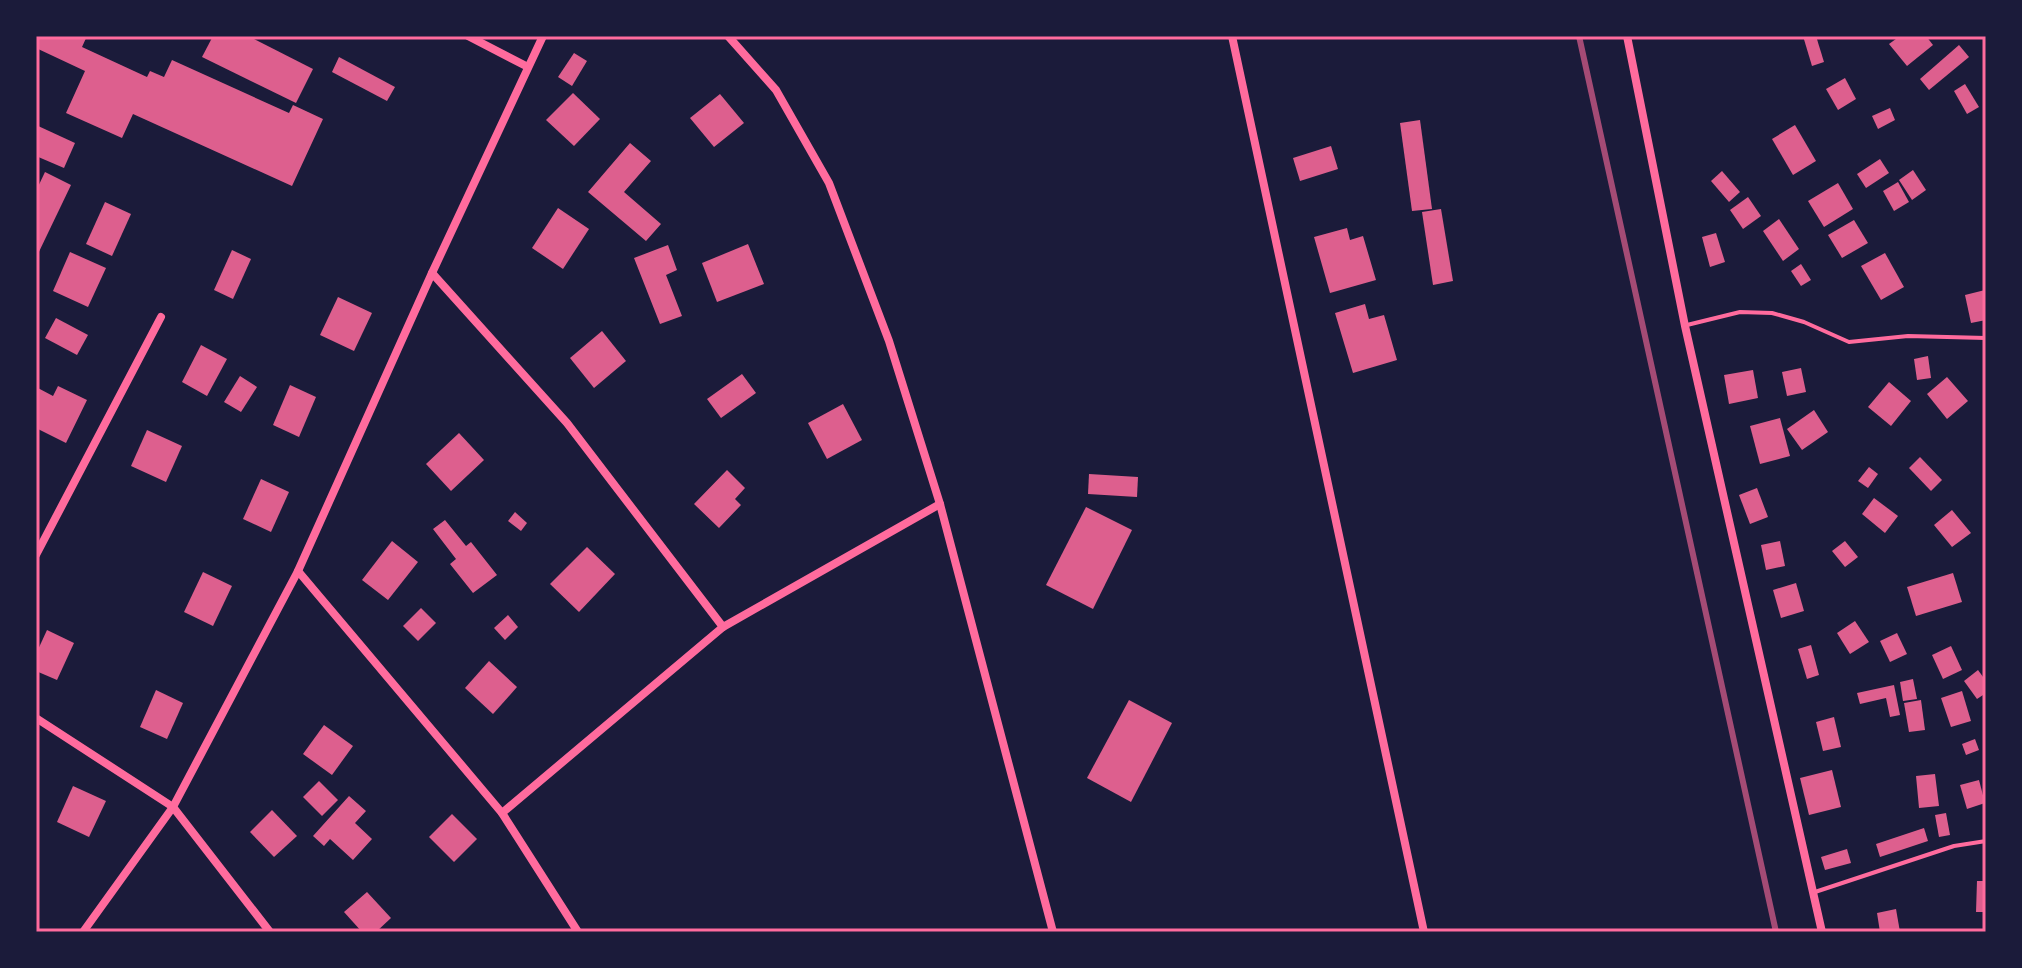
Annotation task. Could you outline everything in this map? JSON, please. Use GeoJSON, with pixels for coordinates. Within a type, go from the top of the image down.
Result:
{"type":"FeatureCollection","features":[{"type":"Feature","properties":{"kind":"street"},"geometry":{"type":"LineString","coordinates":[[468,36],[528,67]]}},
{"type":"Feature","properties":{"kind":"street"},"geometry":{"type":"LineString","coordinates":[[83,932],[173,807],[298,571],[543,36]]}},
{"type":"Feature","properties":{"kind":"street"},"geometry":{"type":"LineString","coordinates":[[728,36],[776,90],[829,183],[889,341],[940,504],[1053,932]]}},
{"type":"Feature","properties":{"kind":"street"},"geometry":{"type":"LineString","coordinates":[[1232,36],[1424,932]]}},
{"type":"Feature","properties":{"kind":"street"},"geometry":{"type":"LineString","coordinates":[[1627,36],[1685,326],[1822,932]]}},
{"type":"Feature","properties":{"kind":"street"},"geometry":{"type":"LineString","coordinates":[[432,273],[567,423],[723,627]]}},
{"type":"Feature","properties":{"kind":"street"},"geometry":{"type":"LineString","coordinates":[[36,555],[161,317]]}},
{"type":"Feature","properties":{"kind":"street"},"geometry":{"type":"LineString","coordinates":[[502,813],[723,627],[940,504]]}},
{"type":"Feature","properties":{"kind":"street"},"geometry":{"type":"LineString","coordinates":[[298,571],[502,813],[578,932]]}},
{"type":"Feature","properties":{"kind":"street"},"geometry":{"type":"LineString","coordinates":[[36,718],[173,807],[270,932]]}},
{"type":"Feature","properties":{"kind":"lane"},"geometry":{"type":"LineString","coordinates":[[1685,326],[1740,312],[1772,313],[1804,322],[1849,342],[1908,336],[1986,338]]}},
{"type":"Feature","properties":{"kind":"lane"},"geometry":{"type":"LineString","coordinates":[[1813,893],[1954,846],[1986,841]]}},
{"type":"Feature","properties":{"kind":"building"},"geometry":{"type":"Polygon","coordinates":[[[36,36],[87,36],[82,47],[147,77],[150,71],[164,77],[172,60],[289,113],[293,105],[323,119],[292,186],[133,114],[122,138],[66,113],[85,71],[36,48],[36,36]]]}},
{"type":"Feature","properties":{"kind":"building"},"geometry":{"type":"Polygon","coordinates":[[[213,36],[248,36],[313,69],[296,103],[202,57],[213,36]]]}},
{"type":"Feature","properties":{"kind":"building"},"geometry":{"type":"Polygon","coordinates":[[[1803,36],[1816,36],[1824,62],[1812,66],[1803,36]]]}},
{"type":"Feature","properties":{"kind":"building"},"geometry":{"type":"Polygon","coordinates":[[[1900,36],[1926,36],[1933,45],[1907,66],[1889,44],[1900,36]]]}},
{"type":"Feature","properties":{"kind":"building"},"geometry":{"type":"Polygon","coordinates":[[[1959,45],[1969,57],[1929,90],[1920,79],[1959,45]]]}},
{"type":"Feature","properties":{"kind":"building"},"geometry":{"type":"Polygon","coordinates":[[[574,53],[587,61],[572,86],[558,77],[574,53]]]}},
{"type":"Feature","properties":{"kind":"building"},"geometry":{"type":"Polygon","coordinates":[[[339,57],[395,87],[387,101],[332,72],[339,57]]]}},
{"type":"Feature","properties":{"kind":"building"},"geometry":{"type":"Polygon","coordinates":[[[1845,78],[1856,99],[1838,110],[1826,89],[1845,78]]]}},
{"type":"Feature","properties":{"kind":"building"},"geometry":{"type":"Polygon","coordinates":[[[1965,84],[1979,107],[1967,114],[1954,91],[1965,84]]]}},
{"type":"Feature","properties":{"kind":"building"},"geometry":{"type":"Polygon","coordinates":[[[573,93],[600,119],[574,146],[546,120],[573,93]]]}},
{"type":"Feature","properties":{"kind":"building"},"geometry":{"type":"Polygon","coordinates":[[[720,94],[744,123],[714,147],[690,118],[720,94]]]}},
{"type":"Feature","properties":{"kind":"building"},"geometry":{"type":"Polygon","coordinates":[[[1890,108],[1895,120],[1878,129],[1872,116],[1890,108]]]}},
{"type":"Feature","properties":{"kind":"building"},"geometry":{"type":"Polygon","coordinates":[[[1420,120],[1432,209],[1412,211],[1400,123],[1420,120]]]}},
{"type":"Feature","properties":{"kind":"building"},"geometry":{"type":"Polygon","coordinates":[[[36,125],[75,143],[64,168],[36,156],[36,125]]]}},
{"type":"Feature","properties":{"kind":"building"},"geometry":{"type":"Polygon","coordinates":[[[1795,125],[1816,161],[1793,175],[1772,139],[1795,125]]]}},
{"type":"Feature","properties":{"kind":"building"},"geometry":{"type":"Polygon","coordinates":[[[630,143],[651,161],[624,192],[661,224],[646,241],[588,192],[630,143]]]}},
{"type":"Feature","properties":{"kind":"building"},"geometry":{"type":"Polygon","coordinates":[[[1331,146],[1338,169],[1300,181],[1293,158],[1331,146]]]}},
{"type":"Feature","properties":{"kind":"building"},"geometry":{"type":"Polygon","coordinates":[[[1880,159],[1889,173],[1866,188],[1857,174],[1880,159]]]}},
{"type":"Feature","properties":{"kind":"building"},"geometry":{"type":"Polygon","coordinates":[[[1913,170],[1926,190],[1912,200],[1899,180],[1913,170]]]}},
{"type":"Feature","properties":{"kind":"building"},"geometry":{"type":"Polygon","coordinates":[[[1722,171],[1740,192],[1729,202],[1711,181],[1722,171]]]}},
{"type":"Feature","properties":{"kind":"building"},"geometry":{"type":"Polygon","coordinates":[[[45,172],[71,185],[36,258],[36,191],[45,172]]]}},
{"type":"Feature","properties":{"kind":"building"},"geometry":{"type":"Polygon","coordinates":[[[1898,182],[1909,202],[1894,211],[1883,191],[1898,182]]]}},
{"type":"Feature","properties":{"kind":"building"},"geometry":{"type":"Polygon","coordinates":[[[1838,183],[1853,209],[1824,227],[1808,201],[1838,183]]]}},
{"type":"Feature","properties":{"kind":"building"},"geometry":{"type":"Polygon","coordinates":[[[1748,197],[1761,216],[1743,229],[1730,210],[1748,197]]]}},
{"type":"Feature","properties":{"kind":"building"},"geometry":{"type":"Polygon","coordinates":[[[105,202],[131,214],[112,256],[86,244],[105,202]]]}},
{"type":"Feature","properties":{"kind":"building"},"geometry":{"type":"Polygon","coordinates":[[[558,208],[589,229],[563,269],[532,248],[558,208]]]}},
{"type":"Feature","properties":{"kind":"building"},"geometry":{"type":"Polygon","coordinates":[[[1441,209],[1453,281],[1433,285],[1422,212],[1441,209]]]}},
{"type":"Feature","properties":{"kind":"building"},"geometry":{"type":"Polygon","coordinates":[[[1779,219],[1799,249],[1783,261],[1763,231],[1779,219]]]}},
{"type":"Feature","properties":{"kind":"building"},"geometry":{"type":"Polygon","coordinates":[[[1854,220],[1868,243],[1842,258],[1828,235],[1854,220]]]}},
{"type":"Feature","properties":{"kind":"building"},"geometry":{"type":"Polygon","coordinates":[[[1347,228],[1350,240],[1363,236],[1376,280],[1330,293],[1314,237],[1347,228]]]}},
{"type":"Feature","properties":{"kind":"building"},"geometry":{"type":"Polygon","coordinates":[[[1716,233],[1725,262],[1710,267],[1702,237],[1716,233]]]}},
{"type":"Feature","properties":{"kind":"building"},"geometry":{"type":"Polygon","coordinates":[[[748,244],[764,284],[717,302],[702,263],[748,244]]]}},
{"type":"Feature","properties":{"kind":"building"},"geometry":{"type":"Polygon","coordinates":[[[668,245],[677,270],[666,275],[682,316],[660,324],[634,258],[668,245]]]}},
{"type":"Feature","properties":{"kind":"building"},"geometry":{"type":"Polygon","coordinates":[[[232,250],[251,259],[233,299],[214,290],[232,250]]]}},
{"type":"Feature","properties":{"kind":"building"},"geometry":{"type":"Polygon","coordinates":[[[70,252],[106,268],[88,307],[53,291],[70,252]]]}},
{"type":"Feature","properties":{"kind":"building"},"geometry":{"type":"Polygon","coordinates":[[[1885,253],[1904,287],[1881,300],[1861,266],[1885,253]]]}},
{"type":"Feature","properties":{"kind":"building"},"geometry":{"type":"Polygon","coordinates":[[[1801,264],[1811,280],[1801,286],[1791,271],[1801,264]]]}},
{"type":"Feature","properties":{"kind":"building"},"geometry":{"type":"Polygon","coordinates":[[[1985,290],[1986,320],[1971,323],[1965,295],[1985,290]]]}},
{"type":"Feature","properties":{"kind":"building"},"geometry":{"type":"Polygon","coordinates":[[[338,297],[372,313],[354,351],[320,335],[338,297]]]}},
{"type":"Feature","properties":{"kind":"building"},"geometry":{"type":"Polygon","coordinates":[[[1365,304],[1369,319],[1384,315],[1397,360],[1353,373],[1335,313],[1365,304]]]}},
{"type":"Feature","properties":{"kind":"building"},"geometry":{"type":"Polygon","coordinates":[[[56,318],[88,335],[77,355],[45,338],[56,318]]]}},
{"type":"Feature","properties":{"kind":"building"},"geometry":{"type":"Polygon","coordinates":[[[602,331],[626,361],[594,388],[570,358],[602,331]]]}},
{"type":"Feature","properties":{"kind":"building"},"geometry":{"type":"Polygon","coordinates":[[[201,345],[227,359],[207,396],[182,382],[201,345]]]}},
{"type":"Feature","properties":{"kind":"building"},"geometry":{"type":"Polygon","coordinates":[[[1928,356],[1931,378],[1917,380],[1914,359],[1928,356]]]}},
{"type":"Feature","properties":{"kind":"building"},"geometry":{"type":"Polygon","coordinates":[[[1801,368],[1806,392],[1787,396],[1782,372],[1801,368]]]}},
{"type":"Feature","properties":{"kind":"building"},"geometry":{"type":"Polygon","coordinates":[[[1753,370],[1758,398],[1729,404],[1724,375],[1753,370]]]}},
{"type":"Feature","properties":{"kind":"building"},"geometry":{"type":"Polygon","coordinates":[[[742,374],[756,393],[721,418],[707,399],[742,374]]]}},
{"type":"Feature","properties":{"kind":"building"},"geometry":{"type":"Polygon","coordinates":[[[240,376],[257,387],[241,412],[224,402],[240,376]]]}},
{"type":"Feature","properties":{"kind":"building"},"geometry":{"type":"Polygon","coordinates":[[[1947,377],[1968,401],[1947,419],[1927,394],[1947,377]]]}},
{"type":"Feature","properties":{"kind":"building"},"geometry":{"type":"Polygon","coordinates":[[[1889,382],[1911,401],[1891,426],[1868,407],[1889,382]]]}},
{"type":"Feature","properties":{"kind":"building"},"geometry":{"type":"Polygon","coordinates":[[[290,385],[316,397],[299,437],[273,425],[290,385]]]}},
{"type":"Feature","properties":{"kind":"building"},"geometry":{"type":"Polygon","coordinates":[[[58,386],[87,400],[66,443],[36,428],[36,387],[53,396],[58,386]]]}},
{"type":"Feature","properties":{"kind":"building"},"geometry":{"type":"Polygon","coordinates":[[[843,404],[862,440],[827,459],[808,423],[843,404]]]}},
{"type":"Feature","properties":{"kind":"building"},"geometry":{"type":"Polygon","coordinates":[[[1814,410],[1828,432],[1802,450],[1787,429],[1814,410]]]}},
{"type":"Feature","properties":{"kind":"building"},"geometry":{"type":"Polygon","coordinates":[[[1780,418],[1790,456],[1760,464],[1750,426],[1780,418]]]}},
{"type":"Feature","properties":{"kind":"building"},"geometry":{"type":"Polygon","coordinates":[[[147,430],[182,446],[166,482],[131,466],[147,430]]]}},
{"type":"Feature","properties":{"kind":"building"},"geometry":{"type":"Polygon","coordinates":[[[459,433],[484,460],[451,491],[426,464],[459,433]]]}},
{"type":"Feature","properties":{"kind":"building"},"geometry":{"type":"Polygon","coordinates":[[[1920,457],[1942,480],[1931,491],[1909,468],[1920,457]]]}},
{"type":"Feature","properties":{"kind":"building"},"geometry":{"type":"Polygon","coordinates":[[[1869,467],[1878,474],[1868,488],[1858,481],[1869,467]]]}},
{"type":"Feature","properties":{"kind":"building"},"geometry":{"type":"Polygon","coordinates":[[[727,470],[745,488],[735,499],[741,505],[719,528],[694,504],[727,470]]]}},
{"type":"Feature","properties":{"kind":"building"},"geometry":{"type":"Polygon","coordinates":[[[1089,474],[1138,477],[1137,497],[1088,494],[1089,474]]]}},
{"type":"Feature","properties":{"kind":"building"},"geometry":{"type":"Polygon","coordinates":[[[261,479],[289,492],[271,532],[243,519],[261,479]]]}},
{"type":"Feature","properties":{"kind":"building"},"geometry":{"type":"Polygon","coordinates":[[[1757,488],[1768,517],[1750,524],[1739,495],[1757,488]]]}},
{"type":"Feature","properties":{"kind":"building"},"geometry":{"type":"Polygon","coordinates":[[[1874,498],[1898,516],[1885,533],[1862,514],[1874,498]]]}},
{"type":"Feature","properties":{"kind":"building"},"geometry":{"type":"Polygon","coordinates":[[[1086,507],[1132,530],[1093,609],[1046,585],[1086,507]]]}},
{"type":"Feature","properties":{"kind":"building"},"geometry":{"type":"Polygon","coordinates":[[[1952,510],[1971,533],[1952,547],[1934,525],[1952,510]]]}},
{"type":"Feature","properties":{"kind":"building"},"geometry":{"type":"Polygon","coordinates":[[[515,512],[527,523],[521,531],[508,521],[515,512]]]}},
{"type":"Feature","properties":{"kind":"building"},"geometry":{"type":"Polygon","coordinates":[[[445,520],[466,546],[471,542],[497,575],[473,593],[450,564],[456,559],[433,529],[445,520]]]}},
{"type":"Feature","properties":{"kind":"building"},"geometry":{"type":"Polygon","coordinates":[[[392,541],[418,562],[388,600],[362,580],[392,541]]]}},
{"type":"Feature","properties":{"kind":"building"},"geometry":{"type":"Polygon","coordinates":[[[1780,541],[1785,566],[1766,570],[1761,545],[1780,541]]]}},
{"type":"Feature","properties":{"kind":"building"},"geometry":{"type":"Polygon","coordinates":[[[1845,541],[1858,557],[1845,567],[1832,551],[1845,541]]]}},
{"type":"Feature","properties":{"kind":"building"},"geometry":{"type":"Polygon","coordinates":[[[587,547],[615,574],[579,612],[550,584],[587,547]]]}},
{"type":"Feature","properties":{"kind":"building"},"geometry":{"type":"Polygon","coordinates":[[[203,572],[232,586],[213,626],[184,612],[203,572]]]}},
{"type":"Feature","properties":{"kind":"building"},"geometry":{"type":"Polygon","coordinates":[[[1953,573],[1962,602],[1916,616],[1907,587],[1953,573]]]}},
{"type":"Feature","properties":{"kind":"building"},"geometry":{"type":"Polygon","coordinates":[[[1796,583],[1804,611],[1781,618],[1773,590],[1796,583]]]}},
{"type":"Feature","properties":{"kind":"building"},"geometry":{"type":"Polygon","coordinates":[[[421,608],[436,623],[418,641],[403,626],[421,608]]]}},
{"type":"Feature","properties":{"kind":"building"},"geometry":{"type":"Polygon","coordinates":[[[508,615],[518,627],[505,640],[494,628],[508,615]]]}},
{"type":"Feature","properties":{"kind":"building"},"geometry":{"type":"Polygon","coordinates":[[[1855,621],[1869,642],[1850,654],[1837,633],[1855,621]]]}},
{"type":"Feature","properties":{"kind":"building"},"geometry":{"type":"Polygon","coordinates":[[[47,630],[74,643],[57,680],[36,671],[36,654],[47,630]]]}},
{"type":"Feature","properties":{"kind":"building"},"geometry":{"type":"Polygon","coordinates":[[[1897,633],[1907,654],[1890,662],[1880,641],[1897,633]]]}},
{"type":"Feature","properties":{"kind":"building"},"geometry":{"type":"Polygon","coordinates":[[[1811,645],[1819,675],[1807,679],[1798,649],[1811,645]]]}},
{"type":"Feature","properties":{"kind":"building"},"geometry":{"type":"Polygon","coordinates":[[[1951,646],[1962,670],[1943,679],[1932,655],[1951,646]]]}},
{"type":"Feature","properties":{"kind":"building"},"geometry":{"type":"Polygon","coordinates":[[[489,661],[517,687],[493,714],[465,688],[489,661]]]}},
{"type":"Feature","properties":{"kind":"building"},"geometry":{"type":"Polygon","coordinates":[[[1978,670],[1986,681],[1986,693],[1977,699],[1964,681],[1978,670]]]}},
{"type":"Feature","properties":{"kind":"building"},"geometry":{"type":"Polygon","coordinates":[[[1913,679],[1917,699],[1903,701],[1900,682],[1913,679]]]}},
{"type":"Feature","properties":{"kind":"building"},"geometry":{"type":"Polygon","coordinates":[[[1894,685],[1900,715],[1890,717],[1886,698],[1860,704],[1857,693],[1894,685]]]}},
{"type":"Feature","properties":{"kind":"building"},"geometry":{"type":"Polygon","coordinates":[[[156,690],[183,703],[167,739],[140,727],[156,690]]]}},
{"type":"Feature","properties":{"kind":"building"},"geometry":{"type":"Polygon","coordinates":[[[1962,691],[1971,721],[1951,727],[1941,698],[1962,691]]]}},
{"type":"Feature","properties":{"kind":"building"},"geometry":{"type":"Polygon","coordinates":[[[1129,700],[1172,723],[1131,802],[1087,778],[1129,700]]]}},
{"type":"Feature","properties":{"kind":"building"},"geometry":{"type":"Polygon","coordinates":[[[1921,700],[1925,730],[1909,732],[1904,703],[1921,700]]]}},
{"type":"Feature","properties":{"kind":"building"},"geometry":{"type":"Polygon","coordinates":[[[1834,717],[1841,747],[1823,751],[1816,722],[1834,717]]]}},
{"type":"Feature","properties":{"kind":"building"},"geometry":{"type":"Polygon","coordinates":[[[324,725],[353,746],[332,775],[303,754],[324,725]]]}},
{"type":"Feature","properties":{"kind":"building"},"geometry":{"type":"Polygon","coordinates":[[[1975,739],[1979,750],[1966,755],[1962,744],[1975,739]]]}},
{"type":"Feature","properties":{"kind":"building"},"geometry":{"type":"Polygon","coordinates":[[[1832,770],[1841,807],[1809,815],[1800,778],[1832,770]]]}},
{"type":"Feature","properties":{"kind":"building"},"geometry":{"type":"Polygon","coordinates":[[[1935,774],[1939,806],[1919,808],[1916,776],[1935,774]]]}},
{"type":"Feature","properties":{"kind":"building"},"geometry":{"type":"Polygon","coordinates":[[[1979,780],[1985,803],[1967,809],[1960,785],[1979,780]]]}},
{"type":"Feature","properties":{"kind":"building"},"geometry":{"type":"Polygon","coordinates":[[[319,781],[338,800],[322,816],[303,797],[319,781]]]}},
{"type":"Feature","properties":{"kind":"building"},"geometry":{"type":"Polygon","coordinates":[[[73,786],[106,801],[89,837],[57,822],[73,786]]]}},
{"type":"Feature","properties":{"kind":"building"},"geometry":{"type":"Polygon","coordinates":[[[349,796],[366,811],[355,823],[372,839],[353,860],[330,839],[324,846],[313,836],[349,796]]]}},
{"type":"Feature","properties":{"kind":"building"},"geometry":{"type":"Polygon","coordinates":[[[272,810],[297,836],[274,857],[250,832],[272,810]]]}},
{"type":"Feature","properties":{"kind":"building"},"geometry":{"type":"Polygon","coordinates":[[[1946,813],[1950,835],[1939,837],[1935,815],[1946,813]]]}},
{"type":"Feature","properties":{"kind":"building"},"geometry":{"type":"Polygon","coordinates":[[[452,814],[477,839],[454,862],[429,837],[452,814]]]}},
{"type":"Feature","properties":{"kind":"building"},"geometry":{"type":"Polygon","coordinates":[[[1924,828],[1928,841],[1880,857],[1876,844],[1924,828]]]}},
{"type":"Feature","properties":{"kind":"building"},"geometry":{"type":"Polygon","coordinates":[[[1847,849],[1851,863],[1825,870],[1821,857],[1847,849]]]}},
{"type":"Feature","properties":{"kind":"building"},"geometry":{"type":"Polygon","coordinates":[[[1977,881],[1986,881],[1986,912],[1976,912],[1977,881]]]}},
{"type":"Feature","properties":{"kind":"building"},"geometry":{"type":"Polygon","coordinates":[[[367,892],[391,918],[376,932],[362,932],[344,912],[367,892]]]}},
{"type":"Feature","properties":{"kind":"building"},"geometry":{"type":"Polygon","coordinates":[[[1896,909],[1900,932],[1880,932],[1877,913],[1896,909]]]}},
{"type":"Feature","properties":{"kind":"railway"},"geometry":{"type":"LineString","coordinates":[[1579,36],[1776,932]]}}]}
